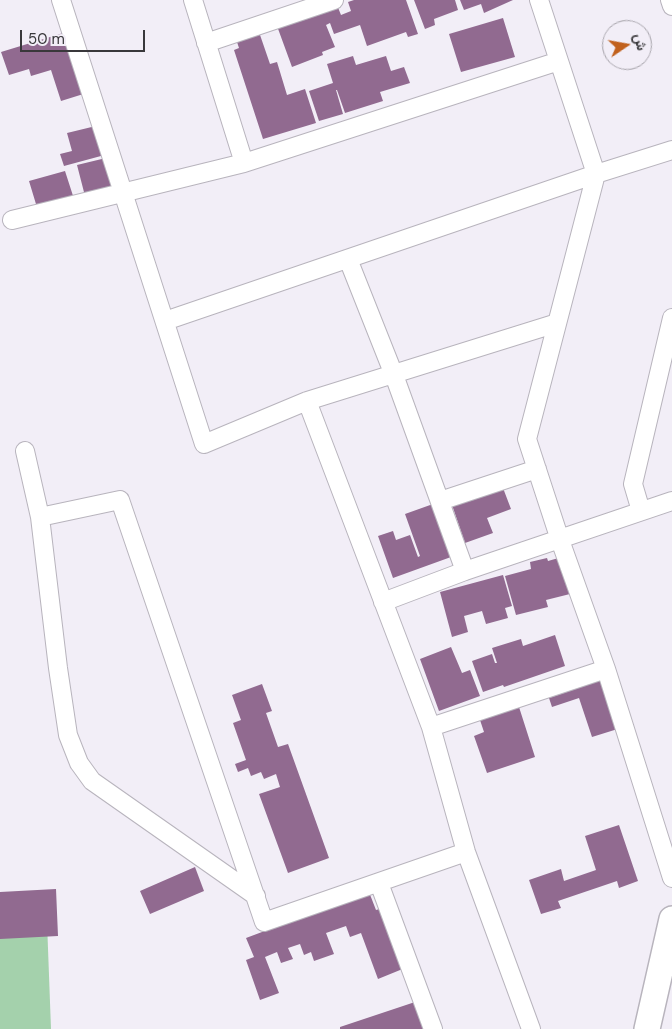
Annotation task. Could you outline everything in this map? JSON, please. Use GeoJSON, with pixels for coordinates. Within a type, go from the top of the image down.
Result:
{"type":"FeatureCollection","features":[{"type":"Feature","properties":{"kind":"main road"},"geometry":{"type":"LineString","coordinates":[[648,1029],[672,919]]}},
{"type":"Feature","properties":{"kind":"street"},"geometry":{"type":"LineString","coordinates":[[61,0],[204,444],[307,401],[557,323]]}},
{"type":"Feature","properties":{"kind":"street"},"geometry":{"type":"LineString","coordinates":[[193,0],[244,163]]}},
{"type":"Feature","properties":{"kind":"street"},"geometry":{"type":"LineString","coordinates":[[206,43],[334,0]]}},
{"type":"Feature","properties":{"kind":"street"},"geometry":{"type":"LineString","coordinates":[[539,0],[596,174],[527,439],[560,540],[606,669],[672,878]]}},
{"type":"Feature","properties":{"kind":"street"},"geometry":{"type":"LineString","coordinates":[[670,0],[672,6]]}},
{"type":"Feature","properties":{"kind":"street"},"geometry":{"type":"LineString","coordinates":[[12,220],[244,163],[559,61]]}},
{"type":"Feature","properties":{"kind":"street"},"geometry":{"type":"LineString","coordinates":[[165,321],[596,174],[672,150]]}},
{"type":"Feature","properties":{"kind":"street"},"geometry":{"type":"LineString","coordinates":[[348,259],[394,375],[465,571]]}},
{"type":"Feature","properties":{"kind":"street"},"geometry":{"type":"LineString","coordinates":[[641,511],[633,484],[672,318]]}},
{"type":"Feature","properties":{"kind":"street"},"geometry":{"type":"LineString","coordinates":[[307,401],[431,726],[466,852],[530,1029]]}},
{"type":"Feature","properties":{"kind":"street"},"geometry":{"type":"LineString","coordinates":[[25,451],[40,518],[68,735],[79,763],[92,781],[256,896]]}},
{"type":"Feature","properties":{"kind":"street"},"geometry":{"type":"LineString","coordinates":[[440,501],[537,468]]}},
{"type":"Feature","properties":{"kind":"street"},"geometry":{"type":"LineString","coordinates":[[40,518],[120,500],[264,922],[466,852]]}},
{"type":"Feature","properties":{"kind":"street"},"geometry":{"type":"LineString","coordinates":[[384,602],[465,571],[672,501]]}},
{"type":"Feature","properties":{"kind":"street"},"geometry":{"type":"LineString","coordinates":[[431,726],[606,669]]}},
{"type":"Feature","properties":{"kind":"street"},"geometry":{"type":"LineString","coordinates":[[378,883],[432,1029]]}},
{"type":"Feature","properties":{"kind":"green space"},"geometry":{"type":"Polygon","coordinates":[[[46,895],[51,1029],[0,1029],[0,897],[46,895]]]}},
{"type":"Feature","properties":{"kind":"building"},"geometry":{"type":"Polygon","coordinates":[[[354,0],[406,0],[418,34],[408,37],[406,32],[367,46],[360,25],[334,34],[330,23],[326,25],[335,47],[322,52],[323,55],[292,67],[277,26],[337,5],[341,15],[351,11],[348,2],[354,0]]]}},
{"type":"Feature","properties":{"kind":"building"},"geometry":{"type":"Polygon","coordinates":[[[414,0],[455,0],[458,10],[434,19],[435,25],[425,29],[414,0]]]}},
{"type":"Feature","properties":{"kind":"building"},"geometry":{"type":"Polygon","coordinates":[[[460,0],[513,0],[484,13],[481,4],[464,10],[460,0]]]}},
{"type":"Feature","properties":{"kind":"building"},"geometry":{"type":"Polygon","coordinates":[[[503,18],[515,57],[461,72],[449,34],[503,18]]]}},
{"type":"Feature","properties":{"kind":"building"},"geometry":{"type":"Polygon","coordinates":[[[73,30],[93,91],[61,101],[51,70],[31,76],[29,69],[9,75],[1,52],[73,30]]]}},
{"type":"Feature","properties":{"kind":"building"},"geometry":{"type":"Polygon","coordinates":[[[259,32],[270,64],[277,62],[287,95],[305,89],[316,123],[263,139],[234,50],[239,48],[236,39],[259,32]]]}},
{"type":"Feature","properties":{"kind":"building"},"geometry":{"type":"Polygon","coordinates":[[[353,56],[356,65],[386,56],[391,71],[404,67],[410,83],[380,92],[383,101],[345,113],[336,90],[343,114],[319,121],[309,91],[333,83],[327,64],[353,56]]]}},
{"type":"Feature","properties":{"kind":"building"},"geometry":{"type":"Polygon","coordinates":[[[104,124],[112,153],[64,166],[60,154],[72,151],[67,133],[104,124]]]}},
{"type":"Feature","properties":{"kind":"building"},"geometry":{"type":"Polygon","coordinates":[[[110,157],[118,188],[85,196],[77,165],[110,157]]]}},
{"type":"Feature","properties":{"kind":"building"},"geometry":{"type":"Polygon","coordinates":[[[65,171],[75,202],[39,214],[29,181],[65,171]]]}},
{"type":"Feature","properties":{"kind":"building"},"geometry":{"type":"Polygon","coordinates":[[[503,488],[511,509],[487,518],[493,533],[465,543],[452,505],[503,488]]]}},
{"type":"Feature","properties":{"kind":"building"},"geometry":{"type":"Polygon","coordinates":[[[433,504],[451,557],[393,578],[378,536],[393,531],[396,540],[410,535],[418,557],[420,556],[405,514],[433,504]]]}},
{"type":"Feature","properties":{"kind":"building"},"geometry":{"type":"Polygon","coordinates":[[[569,555],[578,592],[546,600],[548,607],[516,615],[505,576],[531,569],[530,562],[547,558],[548,561],[569,555]]]}},
{"type":"Feature","properties":{"kind":"building"},"geometry":{"type":"Polygon","coordinates":[[[503,575],[512,606],[505,608],[508,618],[486,624],[482,611],[464,616],[468,632],[452,637],[440,592],[503,575]]]}},
{"type":"Feature","properties":{"kind":"building"},"geometry":{"type":"Polygon","coordinates":[[[555,635],[565,666],[504,687],[503,685],[483,692],[472,661],[492,654],[495,663],[497,663],[492,648],[521,639],[523,646],[555,635]]]}},
{"type":"Feature","properties":{"kind":"building"},"geometry":{"type":"Polygon","coordinates":[[[451,647],[462,673],[470,670],[480,696],[439,711],[420,659],[451,647]]]}},
{"type":"Feature","properties":{"kind":"building"},"geometry":{"type":"Polygon","coordinates":[[[608,678],[624,727],[592,737],[579,698],[552,707],[549,698],[608,678]]]}},
{"type":"Feature","properties":{"kind":"building"},"geometry":{"type":"Polygon","coordinates":[[[262,684],[272,711],[266,713],[278,747],[288,744],[329,858],[288,873],[259,794],[280,787],[276,774],[264,779],[261,772],[251,776],[248,768],[238,772],[235,764],[246,760],[233,723],[241,720],[232,695],[262,684]]]}},
{"type":"Feature","properties":{"kind":"building"},"geometry":{"type":"Polygon","coordinates":[[[519,707],[535,757],[487,773],[474,736],[484,732],[480,720],[519,707]]]}},
{"type":"Feature","properties":{"kind":"building"},"geometry":{"type":"Polygon","coordinates":[[[619,825],[638,881],[619,888],[617,881],[558,901],[561,908],[541,914],[529,880],[561,869],[564,881],[596,870],[585,836],[619,825]]]}},
{"type":"Feature","properties":{"kind":"building"},"geometry":{"type":"Polygon","coordinates":[[[195,867],[204,891],[150,914],[140,891],[195,867]]]}},
{"type":"Feature","properties":{"kind":"building"},"geometry":{"type":"Polygon","coordinates":[[[56,889],[58,936],[0,939],[0,892],[56,889]]]}},
{"type":"Feature","properties":{"kind":"building"},"geometry":{"type":"Polygon","coordinates":[[[369,892],[376,910],[383,908],[405,968],[378,979],[361,933],[350,937],[346,926],[326,933],[334,954],[314,961],[311,952],[304,955],[300,944],[288,948],[293,959],[281,963],[277,952],[265,957],[279,993],[260,1000],[246,960],[254,957],[246,938],[369,892]]]}},
{"type":"Feature","properties":{"kind":"building"},"geometry":{"type":"Polygon","coordinates":[[[418,1001],[427,1029],[340,1029],[340,1027],[418,1001]]]}}]}
